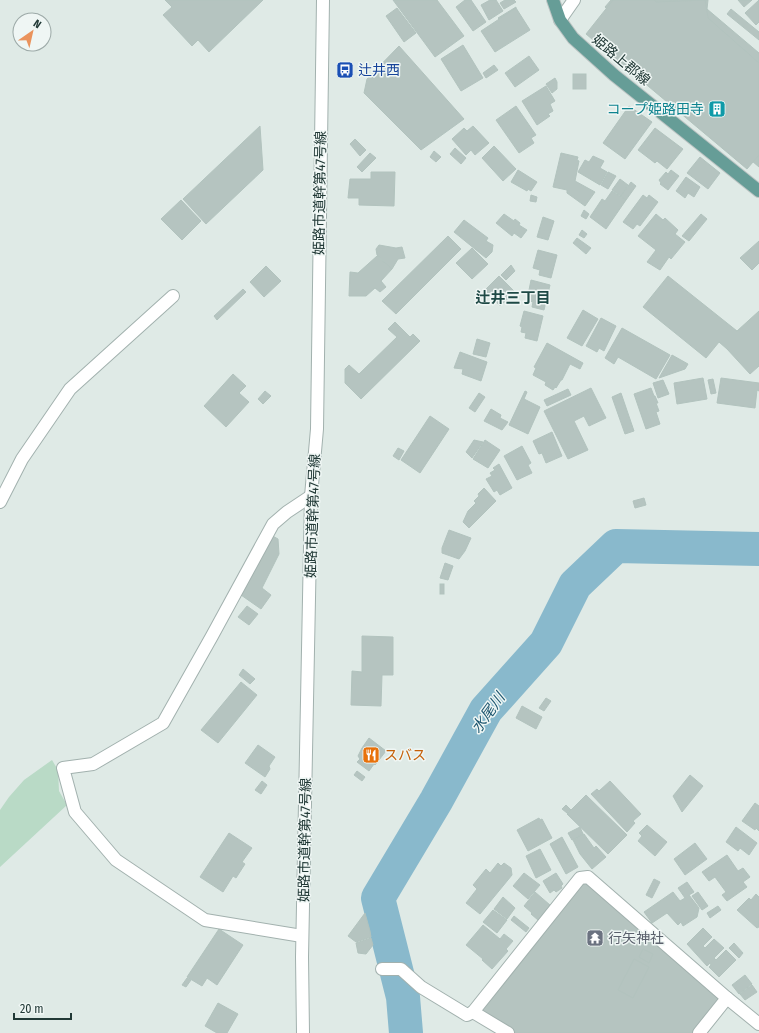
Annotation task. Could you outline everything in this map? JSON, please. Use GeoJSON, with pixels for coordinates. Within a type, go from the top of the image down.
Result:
{"type":"FeatureCollection","features":[{"type":"Feature","properties":{"kind":"main road","name":"姫路上郡線"},"geometry":{"type":"LineString","coordinates":[[553,0],[560,20],[572,38],[614,75],[759,191]]}},
{"type":"Feature","properties":{"kind":"street","name":"姫路市道幹第47号線"},"geometry":{"type":"LineString","coordinates":[[304,1033],[302,936],[312,496],[317,429],[323,0]]}},
{"type":"Feature","properties":{"kind":"street"},"geometry":{"type":"LineString","coordinates":[[560,20],[574,0]]}},
{"type":"Feature","properties":{"kind":"street"},"geometry":{"type":"LineString","coordinates":[[0,502],[22,459],[70,389],[173,296]]}},
{"type":"Feature","properties":{"kind":"street"},"geometry":{"type":"LineString","coordinates":[[302,936],[205,920],[116,860],[75,812],[63,768],[92,764],[163,723],[273,524],[287,512],[312,496]]}},
{"type":"Feature","properties":{"kind":"street"},"geometry":{"type":"LineString","coordinates":[[383,969],[401,969],[421,987],[467,1015],[473,1012],[580,878],[588,877],[759,1024]]}},
{"type":"Feature","properties":{"kind":"street"},"geometry":{"type":"LineString","coordinates":[[699,1033],[727,998]]}},
{"type":"Feature","properties":{"kind":"street"},"geometry":{"type":"LineString","coordinates":[[473,1012],[508,1033]]}},
{"type":"Feature","properties":{"kind":"green space"},"geometry":{"type":"Polygon","coordinates":[[[52,760],[58,770],[59,791],[67,805],[0,867],[0,810],[24,780],[52,760]]]}},
{"type":"Feature","properties":{"kind":"building"},"geometry":{"type":"Polygon","coordinates":[[[165,0],[263,0],[209,52],[198,40],[192,46],[163,15],[172,7],[165,0]]]}},
{"type":"Feature","properties":{"kind":"building"},"geometry":{"type":"Polygon","coordinates":[[[393,0],[437,0],[464,36],[435,57],[393,0]]]}},
{"type":"Feature","properties":{"kind":"building"},"geometry":{"type":"Polygon","coordinates":[[[465,0],[471,0],[486,22],[473,31],[456,7],[465,0]]]}},
{"type":"Feature","properties":{"kind":"building"},"geometry":{"type":"Polygon","coordinates":[[[490,0],[496,0],[503,11],[489,20],[481,5],[490,0]]]}},
{"type":"Feature","properties":{"kind":"building"},"geometry":{"type":"Polygon","coordinates":[[[505,0],[514,0],[516,2],[504,9],[500,3],[505,0]]]}},
{"type":"Feature","properties":{"kind":"building","name":"コープ姫路田寺"},"geometry":{"type":"Polygon","coordinates":[[[611,0],[708,0],[707,9],[759,53],[759,167],[598,29],[611,13],[605,7],[611,0]]]}},
{"type":"Feature","properties":{"kind":"building","name":"コープ姫路田寺"},"geometry":{"type":"Polygon","coordinates":[[[613,0],[655,0],[656,2],[705,0],[708,18],[759,63],[759,155],[747,169],[586,34],[613,0]]]}},
{"type":"Feature","properties":{"kind":"building"},"geometry":{"type":"Polygon","coordinates":[[[738,0],[752,0],[744,7],[738,0]]]}},
{"type":"Feature","properties":{"kind":"building"},"geometry":{"type":"Polygon","coordinates":[[[759,0],[759,22],[756,25],[745,13],[759,0]]]}},
{"type":"Feature","properties":{"kind":"building"},"geometry":{"type":"Polygon","coordinates":[[[516,7],[499,19],[498,18],[516,7]]]}},
{"type":"Feature","properties":{"kind":"building"},"geometry":{"type":"Polygon","coordinates":[[[397,8],[416,33],[404,42],[386,16],[397,8]]]}},
{"type":"Feature","properties":{"kind":"building"},"geometry":{"type":"Polygon","coordinates":[[[516,8],[530,30],[495,52],[481,31],[516,8]]]}},
{"type":"Feature","properties":{"kind":"building"},"geometry":{"type":"Polygon","coordinates":[[[731,9],[759,32],[759,40],[727,14],[731,9]]]}},
{"type":"Feature","properties":{"kind":"building"},"geometry":{"type":"Polygon","coordinates":[[[463,45],[483,78],[461,91],[441,59],[463,45]]]}},
{"type":"Feature","properties":{"kind":"building"},"geometry":{"type":"Polygon","coordinates":[[[399,46],[464,119],[421,150],[364,93],[367,79],[399,46]]]}},
{"type":"Feature","properties":{"kind":"building"},"geometry":{"type":"Polygon","coordinates":[[[529,56],[539,70],[515,87],[505,73],[529,56]]]}},
{"type":"Feature","properties":{"kind":"building"},"geometry":{"type":"Polygon","coordinates":[[[494,65],[498,70],[486,78],[483,73],[494,65]]]}},
{"type":"Feature","properties":{"kind":"building"},"geometry":{"type":"Polygon","coordinates":[[[573,74],[586,74],[586,89],[573,89],[573,74]]]}},
{"type":"Feature","properties":{"kind":"building"},"geometry":{"type":"Polygon","coordinates":[[[555,78],[557,82],[557,89],[552,93],[546,84],[555,78]]]}},
{"type":"Feature","properties":{"kind":"building"},"geometry":{"type":"Polygon","coordinates":[[[546,86],[555,101],[550,104],[553,111],[548,114],[550,116],[537,125],[522,101],[546,86]]]}},
{"type":"Feature","properties":{"kind":"building"},"geometry":{"type":"Polygon","coordinates":[[[516,106],[536,135],[531,138],[534,143],[519,153],[496,120],[516,106]]]}},
{"type":"Feature","properties":{"kind":"building"},"geometry":{"type":"Polygon","coordinates":[[[629,106],[652,122],[625,159],[603,143],[629,106]]]}},
{"type":"Feature","properties":{"kind":"building"},"geometry":{"type":"Polygon","coordinates":[[[260,126],[263,170],[206,224],[183,199],[260,126]]]}},
{"type":"Feature","properties":{"kind":"building"},"geometry":{"type":"Polygon","coordinates":[[[473,126],[489,143],[475,155],[471,150],[466,155],[452,139],[464,128],[467,131],[473,126]]]}},
{"type":"Feature","properties":{"kind":"building"},"geometry":{"type":"Polygon","coordinates":[[[655,128],[683,149],[667,169],[657,161],[655,163],[638,150],[655,128]]]}},
{"type":"Feature","properties":{"kind":"building"},"geometry":{"type":"Polygon","coordinates":[[[355,139],[366,150],[360,156],[350,144],[355,139]]]}},
{"type":"Feature","properties":{"kind":"building"},"geometry":{"type":"Polygon","coordinates":[[[494,146],[516,169],[503,181],[482,158],[494,146]]]}},
{"type":"Feature","properties":{"kind":"building"},"geometry":{"type":"Polygon","coordinates":[[[455,148],[466,158],[461,164],[450,154],[455,148]]]}},
{"type":"Feature","properties":{"kind":"building"},"geometry":{"type":"Polygon","coordinates":[[[434,151],[441,157],[436,162],[430,157],[434,151]]]}},
{"type":"Feature","properties":{"kind":"building"},"geometry":{"type":"Polygon","coordinates":[[[370,153],[376,158],[362,172],[357,167],[370,153]]]}},
{"type":"Feature","properties":{"kind":"building"},"geometry":{"type":"Polygon","coordinates":[[[561,153],[578,157],[577,160],[579,161],[575,181],[595,192],[585,206],[567,193],[567,190],[553,187],[561,153]]]}},
{"type":"Feature","properties":{"kind":"building"},"geometry":{"type":"Polygon","coordinates":[[[593,156],[604,161],[600,168],[607,172],[600,185],[578,172],[585,160],[589,162],[593,156]]]}},
{"type":"Feature","properties":{"kind":"building"},"geometry":{"type":"Polygon","coordinates":[[[700,157],[720,173],[708,189],[687,173],[700,157]]]}},
{"type":"Feature","properties":{"kind":"building"},"geometry":{"type":"Polygon","coordinates":[[[518,170],[537,182],[531,191],[528,189],[527,191],[511,182],[518,170]]]}},
{"type":"Feature","properties":{"kind":"building"},"geometry":{"type":"Polygon","coordinates":[[[671,170],[679,176],[668,190],[660,184],[661,183],[659,180],[666,172],[668,174],[671,170]]]}},
{"type":"Feature","properties":{"kind":"building"},"geometry":{"type":"Polygon","coordinates":[[[371,172],[395,172],[394,206],[359,205],[359,198],[348,198],[350,179],[371,179],[371,172]]]}},
{"type":"Feature","properties":{"kind":"building"},"geometry":{"type":"Polygon","coordinates":[[[608,172],[616,176],[608,189],[601,185],[608,172]]]}},
{"type":"Feature","properties":{"kind":"building"},"geometry":{"type":"Polygon","coordinates":[[[686,177],[700,187],[694,197],[688,193],[685,198],[676,191],[686,177]]]}},
{"type":"Feature","properties":{"kind":"building"},"geometry":{"type":"Polygon","coordinates":[[[620,179],[628,185],[621,196],[612,190],[620,179]]]}},
{"type":"Feature","properties":{"kind":"building"},"geometry":{"type":"Polygon","coordinates":[[[631,182],[636,186],[626,200],[621,196],[631,182]]]}},
{"type":"Feature","properties":{"kind":"building"},"geometry":{"type":"Polygon","coordinates":[[[612,191],[626,200],[606,229],[590,217],[602,199],[605,201],[612,191]]]}},
{"type":"Feature","properties":{"kind":"building"},"geometry":{"type":"Polygon","coordinates":[[[531,195],[537,197],[536,202],[530,201],[531,195]]]}},
{"type":"Feature","properties":{"kind":"building"},"geometry":{"type":"Polygon","coordinates":[[[643,195],[647,198],[649,195],[658,202],[640,226],[637,224],[633,229],[623,222],[643,195]]]}},
{"type":"Feature","properties":{"kind":"building"},"geometry":{"type":"Polygon","coordinates":[[[181,200],[201,221],[182,240],[161,219],[181,200]]]}},
{"type":"Feature","properties":{"kind":"building"},"geometry":{"type":"Polygon","coordinates":[[[584,210],[589,214],[586,219],[581,216],[584,210]]]}},
{"type":"Feature","properties":{"kind":"building"},"geometry":{"type":"Polygon","coordinates":[[[504,214],[514,221],[515,219],[520,223],[519,225],[527,230],[521,238],[514,233],[512,236],[496,223],[504,214]]]}},
{"type":"Feature","properties":{"kind":"building"},"geometry":{"type":"Polygon","coordinates":[[[656,214],[663,220],[665,218],[678,230],[675,234],[685,242],[671,259],[669,257],[660,270],[647,262],[656,250],[638,236],[656,214]]]}},
{"type":"Feature","properties":{"kind":"building"},"geometry":{"type":"Polygon","coordinates":[[[701,214],[707,219],[689,241],[682,236],[701,214]]]}},
{"type":"Feature","properties":{"kind":"building"},"geometry":{"type":"Polygon","coordinates":[[[543,217],[554,221],[548,240],[537,237],[543,217]]]}},
{"type":"Feature","properties":{"kind":"building"},"geometry":{"type":"Polygon","coordinates":[[[464,220],[488,238],[486,241],[493,245],[492,252],[486,258],[454,232],[464,220]]]}},
{"type":"Feature","properties":{"kind":"building"},"geometry":{"type":"Polygon","coordinates":[[[582,230],[587,234],[584,238],[579,235],[582,230]]]}},
{"type":"Feature","properties":{"kind":"building"},"geometry":{"type":"Polygon","coordinates":[[[448,236],[461,249],[396,314],[382,301],[448,236]]]}},
{"type":"Feature","properties":{"kind":"building"},"geometry":{"type":"Polygon","coordinates":[[[577,238],[591,248],[586,254],[573,243],[577,238]]]}},
{"type":"Feature","properties":{"kind":"building"},"geometry":{"type":"Polygon","coordinates":[[[759,241],[759,263],[752,270],[740,258],[759,241]]]}},
{"type":"Feature","properties":{"kind":"building"},"geometry":{"type":"Polygon","coordinates":[[[379,245],[396,248],[402,247],[405,258],[398,259],[392,269],[377,255],[376,249],[379,245]]]}},
{"type":"Feature","properties":{"kind":"building"},"geometry":{"type":"Polygon","coordinates":[[[472,248],[488,264],[472,279],[456,263],[472,248]]]}},
{"type":"Feature","properties":{"kind":"building"},"geometry":{"type":"Polygon","coordinates":[[[538,250],[557,255],[551,278],[539,275],[540,270],[533,268],[538,250]]]}},
{"type":"Feature","properties":{"kind":"building"},"geometry":{"type":"Polygon","coordinates":[[[377,256],[392,269],[381,281],[386,287],[380,292],[375,288],[366,296],[349,296],[350,272],[358,273],[377,256]]]}},
{"type":"Feature","properties":{"kind":"building"},"geometry":{"type":"Polygon","coordinates":[[[511,265],[515,271],[506,280],[501,275],[511,265]]]}},
{"type":"Feature","properties":{"kind":"building"},"geometry":{"type":"Polygon","coordinates":[[[266,266],[281,281],[264,297],[250,282],[266,266]]]}},
{"type":"Feature","properties":{"kind":"building"},"geometry":{"type":"Polygon","coordinates":[[[499,276],[515,292],[500,306],[485,290],[499,276]]]}},
{"type":"Feature","properties":{"kind":"building"},"geometry":{"type":"Polygon","coordinates":[[[668,276],[737,331],[759,311],[759,366],[750,374],[719,342],[706,358],[643,307],[668,276]]]}},
{"type":"Feature","properties":{"kind":"building"},"geometry":{"type":"Polygon","coordinates":[[[531,280],[550,285],[544,310],[532,307],[533,302],[527,300],[531,280]]]}},
{"type":"Feature","properties":{"kind":"building"},"geometry":{"type":"Polygon","coordinates":[[[243,289],[246,292],[217,320],[214,316],[243,289]]]}},
{"type":"Feature","properties":{"kind":"building"},"geometry":{"type":"Polygon","coordinates":[[[583,310],[598,319],[582,346],[567,338],[583,310]]]}},
{"type":"Feature","properties":{"kind":"building"},"geometry":{"type":"Polygon","coordinates":[[[524,311],[543,316],[537,341],[525,338],[526,333],[521,332],[522,327],[520,326],[524,311]]]}},
{"type":"Feature","properties":{"kind":"building"},"geometry":{"type":"Polygon","coordinates":[[[601,318],[616,326],[604,351],[599,348],[597,352],[586,346],[601,318]]]}},
{"type":"Feature","properties":{"kind":"building"},"geometry":{"type":"Polygon","coordinates":[[[395,322],[410,337],[413,334],[420,341],[361,399],[345,383],[345,369],[349,365],[359,374],[397,337],[388,329],[395,322]]]}},
{"type":"Feature","properties":{"kind":"building"},"geometry":{"type":"Polygon","coordinates":[[[622,328],[670,355],[656,379],[618,357],[614,364],[605,358],[622,328]]]}},
{"type":"Feature","properties":{"kind":"building"},"geometry":{"type":"Polygon","coordinates":[[[477,339],[490,343],[486,357],[473,354],[477,339]]]}},
{"type":"Feature","properties":{"kind":"building"},"geometry":{"type":"Polygon","coordinates":[[[547,343],[583,363],[580,369],[570,364],[562,380],[553,390],[545,385],[546,382],[533,375],[536,368],[534,367],[547,343]]]}},
{"type":"Feature","properties":{"kind":"building"},"geometry":{"type":"Polygon","coordinates":[[[460,352],[487,362],[481,381],[462,374],[463,369],[454,368],[460,352]]]}},
{"type":"Feature","properties":{"kind":"building"},"geometry":{"type":"Polygon","coordinates":[[[672,355],[688,364],[685,369],[659,378],[672,355]]]}},
{"type":"Feature","properties":{"kind":"building"},"geometry":{"type":"Polygon","coordinates":[[[233,374],[246,386],[239,393],[249,402],[226,427],[204,406],[233,374]]]}},
{"type":"Feature","properties":{"kind":"building"},"geometry":{"type":"Polygon","coordinates":[[[703,378],[707,399],[677,404],[674,383],[703,378]]]}},
{"type":"Feature","properties":{"kind":"building"},"geometry":{"type":"Polygon","coordinates":[[[721,378],[759,383],[759,391],[757,390],[755,408],[717,403],[721,378]]]}},
{"type":"Feature","properties":{"kind":"building"},"geometry":{"type":"Polygon","coordinates":[[[713,379],[716,393],[711,394],[708,380],[713,379]]]}},
{"type":"Feature","properties":{"kind":"building"},"geometry":{"type":"Polygon","coordinates":[[[663,380],[669,394],[658,398],[653,383],[663,380]]]}},
{"type":"Feature","properties":{"kind":"building"},"geometry":{"type":"Polygon","coordinates":[[[591,388],[606,418],[589,426],[584,416],[574,421],[588,450],[568,459],[544,411],[591,388]]]}},
{"type":"Feature","properties":{"kind":"building"},"geometry":{"type":"Polygon","coordinates":[[[651,388],[658,403],[656,403],[659,411],[656,412],[660,424],[646,429],[634,394],[651,388]]]}},
{"type":"Feature","properties":{"kind":"building"},"geometry":{"type":"Polygon","coordinates":[[[568,389],[571,395],[547,406],[544,400],[568,389]]]}},
{"type":"Feature","properties":{"kind":"building"},"geometry":{"type":"Polygon","coordinates":[[[265,391],[271,396],[263,404],[258,399],[265,391]]]}},
{"type":"Feature","properties":{"kind":"building"},"geometry":{"type":"Polygon","coordinates":[[[525,391],[527,392],[524,399],[540,407],[528,434],[509,425],[525,391]]]}},
{"type":"Feature","properties":{"kind":"building"},"geometry":{"type":"Polygon","coordinates":[[[479,393],[485,397],[475,412],[469,408],[479,393]]]}},
{"type":"Feature","properties":{"kind":"building"},"geometry":{"type":"Polygon","coordinates":[[[621,393],[634,431],[625,434],[612,397],[621,393]]]}},
{"type":"Feature","properties":{"kind":"building"},"geometry":{"type":"Polygon","coordinates":[[[491,409],[501,415],[500,418],[508,422],[502,430],[484,421],[491,409]]]}},
{"type":"Feature","properties":{"kind":"building"},"geometry":{"type":"Polygon","coordinates":[[[430,416],[449,429],[420,473],[401,460],[430,416]]]}},
{"type":"Feature","properties":{"kind":"building"},"geometry":{"type":"Polygon","coordinates":[[[552,432],[562,456],[546,463],[542,453],[539,454],[533,441],[552,432]]]}},
{"type":"Feature","properties":{"kind":"building"},"geometry":{"type":"Polygon","coordinates":[[[474,440],[483,442],[472,458],[466,452],[474,440]]]}},
{"type":"Feature","properties":{"kind":"building"},"geometry":{"type":"Polygon","coordinates":[[[485,440],[500,450],[488,468],[473,459],[485,440]]]}},
{"type":"Feature","properties":{"kind":"building"},"geometry":{"type":"Polygon","coordinates":[[[522,446],[531,463],[528,465],[532,473],[517,480],[504,456],[522,446]]]}},
{"type":"Feature","properties":{"kind":"building"},"geometry":{"type":"Polygon","coordinates":[[[398,448],[404,451],[399,460],[393,456],[398,448]]]}},
{"type":"Feature","properties":{"kind":"building"},"geometry":{"type":"Polygon","coordinates":[[[499,464],[512,488],[500,495],[497,490],[494,492],[486,479],[492,476],[490,473],[495,470],[493,468],[499,464]]]}},
{"type":"Feature","properties":{"kind":"building"},"geometry":{"type":"Polygon","coordinates":[[[484,488],[496,501],[469,528],[463,522],[468,511],[476,503],[474,501],[479,496],[478,494],[484,488]]]}},
{"type":"Feature","properties":{"kind":"building"},"geometry":{"type":"Polygon","coordinates":[[[644,498],[646,505],[635,508],[633,501],[644,498]]]}},
{"type":"Feature","properties":{"kind":"building"},"geometry":{"type":"Polygon","coordinates":[[[449,530],[471,538],[465,551],[459,559],[442,553],[442,548],[449,530]]]}},
{"type":"Feature","properties":{"kind":"building"},"geometry":{"type":"Polygon","coordinates":[[[271,535],[278,539],[279,554],[262,588],[271,595],[261,609],[241,595],[271,535]]]}},
{"type":"Feature","properties":{"kind":"building"},"geometry":{"type":"Polygon","coordinates":[[[445,563],[453,566],[448,580],[440,578],[445,563]]]}},
{"type":"Feature","properties":{"kind":"building"},"geometry":{"type":"Polygon","coordinates":[[[440,584],[444,584],[444,594],[440,594],[440,584]]]}},
{"type":"Feature","properties":{"kind":"building"},"geometry":{"type":"Polygon","coordinates":[[[247,606],[258,614],[249,625],[238,617],[247,606]]]}},
{"type":"Feature","properties":{"kind":"building"},"geometry":{"type":"Polygon","coordinates":[[[362,636],[393,637],[393,675],[382,675],[381,706],[351,705],[352,671],[362,672],[362,636]]]}},
{"type":"Feature","properties":{"kind":"building"},"geometry":{"type":"Polygon","coordinates":[[[243,669],[255,679],[250,684],[239,675],[243,669]]]}},
{"type":"Feature","properties":{"kind":"building"},"geometry":{"type":"Polygon","coordinates":[[[241,682],[257,695],[218,743],[201,730],[241,682]]]}},
{"type":"Feature","properties":{"kind":"building"},"geometry":{"type":"Polygon","coordinates":[[[546,698],[551,701],[544,711],[539,708],[546,698]]]}},
{"type":"Feature","properties":{"kind":"building"},"geometry":{"type":"Polygon","coordinates":[[[522,706],[542,717],[536,729],[516,718],[522,706]]]}},
{"type":"Feature","properties":{"kind":"building","name":"スバス"},"geometry":{"type":"Polygon","coordinates":[[[369,738],[386,751],[369,771],[357,762],[360,759],[358,756],[362,748],[369,738]]]}},
{"type":"Feature","properties":{"kind":"building"},"geometry":{"type":"Polygon","coordinates":[[[258,745],[275,757],[269,766],[270,769],[265,777],[245,763],[258,745]]]}},
{"type":"Feature","properties":{"kind":"building"},"geometry":{"type":"Polygon","coordinates":[[[357,771],[365,777],[362,781],[354,775],[357,771]]]}},
{"type":"Feature","properties":{"kind":"building"},"geometry":{"type":"Polygon","coordinates":[[[690,775],[703,786],[682,812],[673,796],[690,775]]]}},
{"type":"Feature","properties":{"kind":"building"},"geometry":{"type":"Polygon","coordinates":[[[262,781],[267,785],[261,794],[255,790],[262,781]]]}},
{"type":"Feature","properties":{"kind":"building"},"geometry":{"type":"Polygon","coordinates":[[[610,781],[641,814],[633,821],[635,823],[627,832],[591,794],[597,789],[599,791],[610,781]]]}},
{"type":"Feature","properties":{"kind":"building"},"geometry":{"type":"Polygon","coordinates":[[[586,795],[627,835],[608,854],[567,814],[586,795]]]}},
{"type":"Feature","properties":{"kind":"building"},"geometry":{"type":"Polygon","coordinates":[[[755,803],[759,806],[759,831],[742,821],[755,803]]]}},
{"type":"Feature","properties":{"kind":"building"},"geometry":{"type":"Polygon","coordinates":[[[566,805],[571,810],[567,813],[562,809],[566,805]]]}},
{"type":"Feature","properties":{"kind":"building"},"geometry":{"type":"Polygon","coordinates":[[[539,818],[540,820],[542,819],[552,838],[528,851],[517,830],[539,818]]]}},
{"type":"Feature","properties":{"kind":"building"},"geometry":{"type":"Polygon","coordinates":[[[647,825],[667,842],[655,856],[638,841],[642,836],[639,833],[647,825]]]}},
{"type":"Feature","properties":{"kind":"building"},"geometry":{"type":"Polygon","coordinates":[[[580,827],[583,834],[572,840],[568,833],[580,827]]]}},
{"type":"Feature","properties":{"kind":"building"},"geometry":{"type":"Polygon","coordinates":[[[736,827],[757,843],[749,855],[740,848],[738,851],[726,842],[736,827]]]}},
{"type":"Feature","properties":{"kind":"building"},"geometry":{"type":"Polygon","coordinates":[[[229,833],[252,848],[242,862],[245,864],[236,878],[233,876],[223,892],[200,877],[229,833]]]}},
{"type":"Feature","properties":{"kind":"building"},"geometry":{"type":"Polygon","coordinates":[[[584,834],[594,848],[596,846],[606,857],[592,869],[580,854],[573,840],[584,834]]]}},
{"type":"Feature","properties":{"kind":"building"},"geometry":{"type":"Polygon","coordinates":[[[562,837],[578,867],[566,874],[550,844],[562,837]]]}},
{"type":"Feature","properties":{"kind":"building"},"geometry":{"type":"Polygon","coordinates":[[[695,843],[707,859],[685,875],[674,859],[695,843]]]}},
{"type":"Feature","properties":{"kind":"building"},"geometry":{"type":"Polygon","coordinates":[[[540,849],[551,870],[536,878],[526,856],[540,849]]]}},
{"type":"Feature","properties":{"kind":"building"},"geometry":{"type":"Polygon","coordinates":[[[727,855],[738,871],[743,868],[750,877],[743,882],[747,887],[727,901],[722,895],[726,892],[715,877],[709,881],[702,872],[727,855]]]}},
{"type":"Feature","properties":{"kind":"building"},"geometry":{"type":"Polygon","coordinates":[[[498,863],[501,866],[504,863],[511,868],[512,875],[480,914],[466,903],[477,889],[473,885],[486,869],[490,873],[498,863]]]}},
{"type":"Feature","properties":{"kind":"building"},"geometry":{"type":"Polygon","coordinates":[[[524,873],[540,885],[528,899],[513,886],[524,873]]]}},
{"type":"Feature","properties":{"kind":"building"},"geometry":{"type":"Polygon","coordinates":[[[556,873],[563,884],[561,886],[562,888],[556,892],[554,890],[550,893],[543,881],[556,873]]]}},
{"type":"Feature","properties":{"kind":"building","name":"行矢神社"},"geometry":{"type":"Polygon","coordinates":[[[588,877],[727,998],[699,1033],[508,1033],[473,1012],[588,877]]]}},
{"type":"Feature","properties":{"kind":"building"},"geometry":{"type":"Polygon","coordinates":[[[654,879],[660,882],[652,898],[646,895],[654,879]]]}},
{"type":"Feature","properties":{"kind":"building"},"geometry":{"type":"Polygon","coordinates":[[[687,882],[694,892],[689,895],[699,908],[697,917],[683,926],[681,922],[678,925],[667,913],[652,923],[644,912],[673,892],[680,901],[685,898],[678,888],[687,882]]]}},
{"type":"Feature","properties":{"kind":"building"},"geometry":{"type":"Polygon","coordinates":[[[535,892],[550,905],[538,920],[524,906],[535,892]]]}},
{"type":"Feature","properties":{"kind":"building"},"geometry":{"type":"Polygon","coordinates":[[[698,892],[708,906],[702,910],[692,896],[698,892]]]}},
{"type":"Feature","properties":{"kind":"building"},"geometry":{"type":"Polygon","coordinates":[[[756,894],[759,897],[759,927],[757,928],[737,910],[749,898],[751,900],[756,894]]]}},
{"type":"Feature","properties":{"kind":"building"},"geometry":{"type":"Polygon","coordinates":[[[503,897],[515,908],[507,919],[494,909],[503,897]]]}},
{"type":"Feature","properties":{"kind":"building"},"geometry":{"type":"Polygon","coordinates":[[[718,906],[721,910],[710,918],[707,913],[718,906]]]}},
{"type":"Feature","properties":{"kind":"building"},"geometry":{"type":"Polygon","coordinates":[[[493,910],[507,920],[497,933],[483,922],[493,910]]]}},
{"type":"Feature","properties":{"kind":"building"},"geometry":{"type":"Polygon","coordinates":[[[365,913],[371,937],[356,942],[348,936],[365,913]]]}},
{"type":"Feature","properties":{"kind":"building"},"geometry":{"type":"Polygon","coordinates":[[[514,916],[529,928],[526,932],[511,920],[514,916]]]}},
{"type":"Feature","properties":{"kind":"building"},"geometry":{"type":"Polygon","coordinates":[[[483,925],[500,939],[504,934],[513,941],[506,949],[508,951],[492,969],[482,960],[483,959],[466,945],[483,925]]]}},
{"type":"Feature","properties":{"kind":"building"},"geometry":{"type":"Polygon","coordinates":[[[703,928],[712,937],[703,946],[705,948],[714,939],[724,948],[714,958],[716,960],[726,950],[736,960],[719,977],[709,967],[711,965],[710,963],[707,966],[687,944],[703,928]]]}},
{"type":"Feature","properties":{"kind":"building"},"geometry":{"type":"Polygon","coordinates":[[[219,929],[243,945],[217,985],[207,978],[202,986],[187,977],[219,929]]]}},
{"type":"Feature","properties":{"kind":"building"},"geometry":{"type":"Polygon","coordinates":[[[371,938],[373,945],[366,954],[358,953],[356,943],[371,938]]]}},
{"type":"Feature","properties":{"kind":"building"},"geometry":{"type":"Polygon","coordinates":[[[734,943],[743,953],[739,958],[729,948],[734,943]]]}},
{"type":"Feature","properties":{"kind":"building"},"geometry":{"type":"Polygon","coordinates":[[[643,949],[653,954],[649,963],[639,957],[643,949]]]}},
{"type":"Feature","properties":{"kind":"building"},"geometry":{"type":"Polygon","coordinates":[[[634,959],[649,967],[633,998],[618,990],[634,959]]]}},
{"type":"Feature","properties":{"kind":"building"},"geometry":{"type":"Polygon","coordinates":[[[745,975],[752,984],[739,994],[732,985],[745,975]]]}},
{"type":"Feature","properties":{"kind":"building"},"geometry":{"type":"Polygon","coordinates":[[[187,978],[191,980],[186,987],[182,985],[187,978]]]}},
{"type":"Feature","properties":{"kind":"building"},"geometry":{"type":"Polygon","coordinates":[[[752,985],[757,992],[745,1000],[740,994],[752,985]]]}},
{"type":"Feature","properties":{"kind":"building"},"geometry":{"type":"Polygon","coordinates":[[[218,1003],[238,1014],[227,1033],[217,1033],[205,1026],[218,1003]]]}},
{"type":"Feature","properties":{"kind":"waterway","name":"水尾川"},"geometry":{"type":"LineString","coordinates":[[406,1033],[403,997],[378,898],[436,801],[486,710],[546,643],[575,585],[616,546],[759,549]]}},
{"type":"Feature","properties":{"kind":"place","name":"辻井西"},"geometry":{"type":"Point","coordinates":[345,70]}},
{"type":"Feature","properties":{"kind":"place","name":"コープ姫路田寺"},"geometry":{"type":"Point","coordinates":[717,109]}},
{"type":"Feature","properties":{"kind":"place","name":"スバス"},"geometry":{"type":"Point","coordinates":[371,755]}},
{"type":"Feature","properties":{"kind":"place","name":"行矢神社"},"geometry":{"type":"Point","coordinates":[595,938]}},
{"type":"Feature","properties":{"kind":"district","name":"辻井三丁目"},"geometry":{"type":"Point","coordinates":[513,298]}}]}
